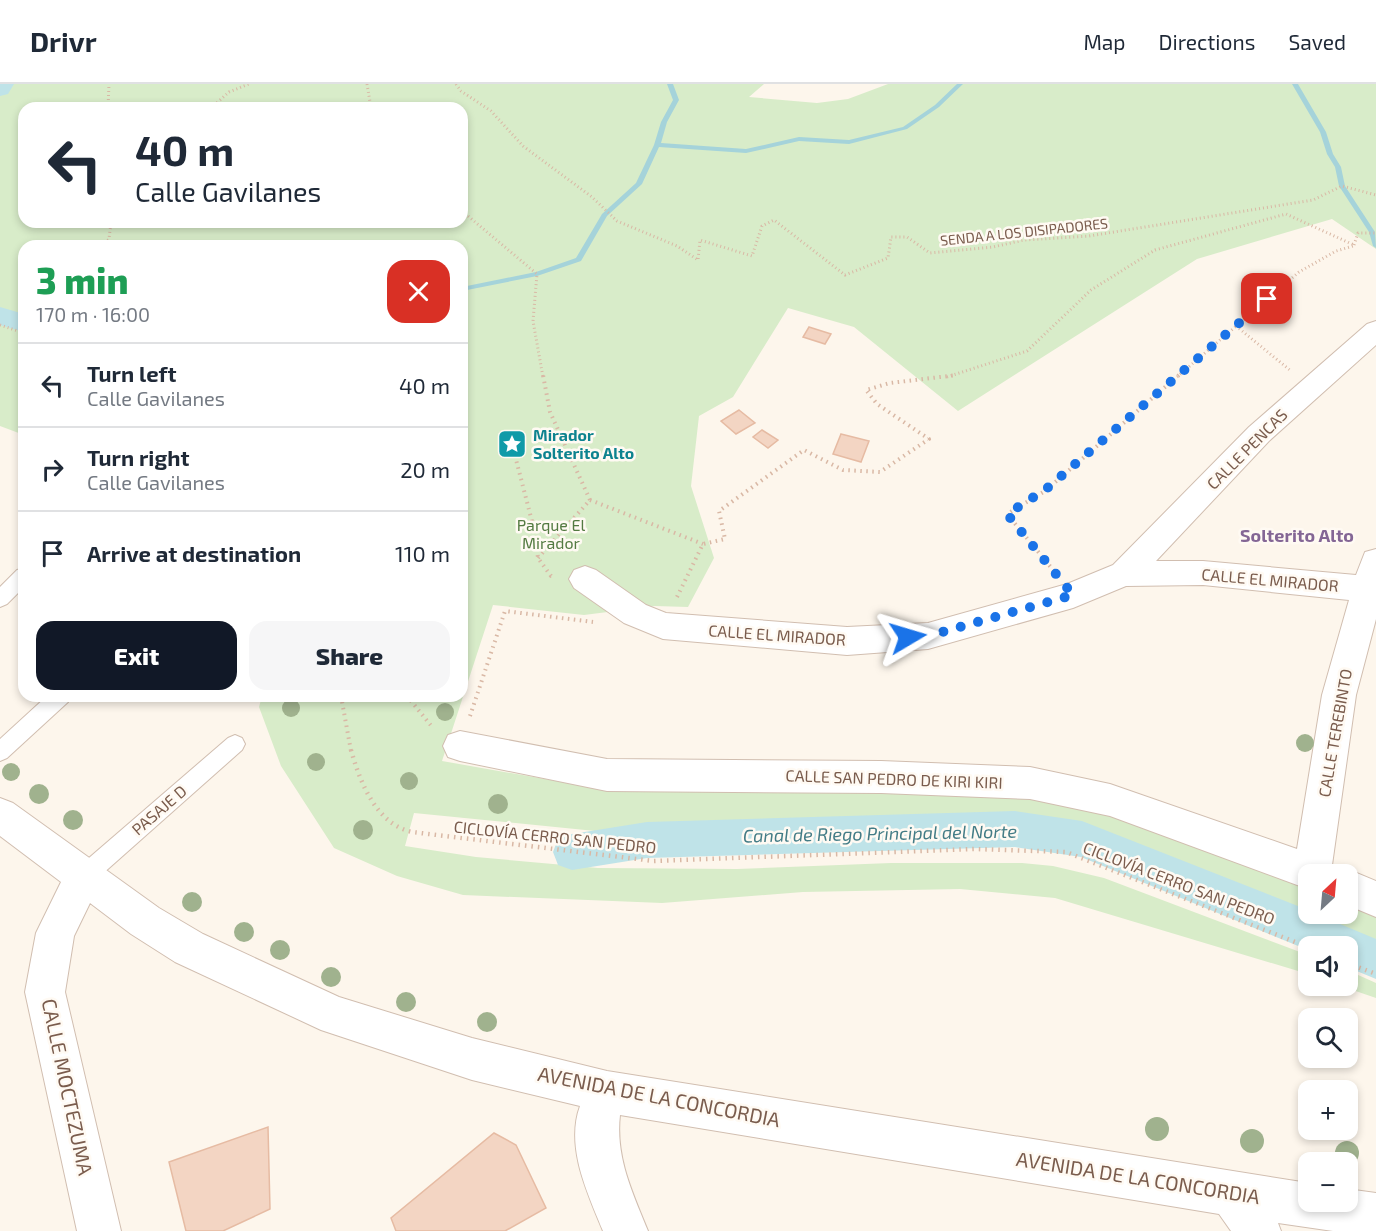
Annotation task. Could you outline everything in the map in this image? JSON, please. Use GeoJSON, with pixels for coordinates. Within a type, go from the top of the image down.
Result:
{"type":"FeatureCollection","features":[{"type":"Feature","properties":{"kind":"street","name":"CALLE PENCAS"},"geometry":{"type":"LineString","coordinates":[[1124,574],[1259,435],[1376,330]]}},
{"type":"Feature","properties":{"kind":"street","name":"CALLE EL MIRADOR"},"geometry":{"type":"LineString","coordinates":[[585,579],[635,614],[663,626],[847,641],[928,636],[1073,595],[1124,574],[1203,573],[1371,591]]}},
{"type":"Feature","properties":{"kind":"street","name":"CALLE TEREBINTO"},"geometry":{"type":"LineString","coordinates":[[1315,864],[1339,695],[1371,591]]}},
{"type":"Feature","properties":{"kind":"street","name":"CALLE SAN PEDRO DE KIRI KIRI"},"geometry":{"type":"LineString","coordinates":[[460,746],[607,775],[881,777],[1030,783],[1110,800],[1298,868]]}},
{"type":"Feature","properties":{"kind":"street","name":"AVENIDA DE LA CONCORDIA"},"geometry":{"type":"LineString","coordinates":[[0,814],[145,921],[189,948],[335,1016],[472,1059],[607,1092],[1232,1194],[1376,1215]]}},
{"type":"Feature","properties":{"kind":"street","name":"CALLE MOCTEZUMA"},"geometry":{"type":"LineString","coordinates":[[83,877],[55,933],[45,993],[99,1231]]}},
{"type":"Feature","properties":{"kind":"street"},"geometry":{"type":"LineString","coordinates":[[1358,892],[1376,899]]}},
{"type":"Feature","properties":{"kind":"street"},"geometry":{"type":"LineString","coordinates":[[607,1092],[598,1118],[598,1153],[626,1231]]}},
{"type":"Feature","properties":{"kind":"street"},"geometry":{"type":"LineString","coordinates":[[1232,1194],[1258,1231]]}},
{"type":"Feature","properties":{"kind":"lane"},"geometry":{"type":"LineString","coordinates":[[0,599],[18,581]]}},
{"type":"Feature","properties":{"kind":"lane"},"geometry":{"type":"LineString","coordinates":[[0,752],[55,702]]}},
{"type":"Feature","properties":{"kind":"lane","name":"PASAJE D"},"geometry":{"type":"LineString","coordinates":[[83,877],[235,744]]}},
{"type":"Feature","properties":{"kind":"path"},"geometry":{"type":"LineString","coordinates":[[108,102],[110,84]]}},
{"type":"Feature","properties":{"kind":"path"},"geometry":{"type":"LineString","coordinates":[[218,102],[229,92],[249,84]]}},
{"type":"Feature","properties":{"kind":"path"},"geometry":{"type":"LineString","coordinates":[[367,84],[370,102]]}},
{"type":"Feature","properties":{"kind":"path","name":"SENDA A LOS DISIPADORES"},"geometry":{"type":"LineString","coordinates":[[456,84],[461,91],[491,111],[523,146],[592,197],[618,221],[677,246],[698,261],[700,240],[752,256],[762,226],[774,220],[845,275],[888,258],[891,237],[907,237],[930,253],[993,247],[1024,240],[1089,236],[1313,200],[1342,186],[1376,195]]}},
{"type":"Feature","properties":{"kind":"path"},"geometry":{"type":"LineString","coordinates":[[468,216],[537,274],[532,321],[550,412],[590,500],[703,544],[725,539],[719,511],[804,450],[843,470],[880,472],[929,439],[877,404],[866,390],[890,383],[955,376],[1027,351],[1091,290],[1155,250],[1286,214],[1353,245]]}},
{"type":"Feature","properties":{"kind":"path"},"geometry":{"type":"LineString","coordinates":[[1073,595],[1007,514],[1045,490],[1299,272],[1336,251],[1353,245],[1358,233],[1376,233]]}},
{"type":"Feature","properties":{"kind":"path"},"geometry":{"type":"LineString","coordinates":[[0,325],[18,332]]}},
{"type":"Feature","properties":{"kind":"path"},"geometry":{"type":"LineString","coordinates":[[1236,326],[1310,387]]}},
{"type":"Feature","properties":{"kind":"path"},"geometry":{"type":"LineString","coordinates":[[512,444],[535,533],[538,558],[551,576],[585,579]]}},
{"type":"Feature","properties":{"kind":"path"},"geometry":{"type":"LineString","coordinates":[[538,558],[590,500]]}},
{"type":"Feature","properties":{"kind":"path"},"geometry":{"type":"LineString","coordinates":[[663,626],[703,544]]}},
{"type":"Feature","properties":{"kind":"path"},"geometry":{"type":"LineString","coordinates":[[411,702],[433,728],[460,746],[505,611],[588,623]]}},
{"type":"Feature","properties":{"kind":"path","name":"CICLOVÍA CERRO SAN PEDRO"},"geometry":{"type":"LineString","coordinates":[[342,702],[352,760],[365,790],[380,810],[401,828],[436,836],[654,861],[975,849],[1066,852],[1298,943]]}},
{"type":"Feature","properties":{"kind":"path"},"geometry":{"type":"LineString","coordinates":[[1358,967],[1376,974]]}},
{"type":"Feature","properties":{"kind":"green space","name":"Parque El Mirador"},"geometry":{"type":"Polygon","coordinates":[[[0,84],[764,84],[749,97],[817,103],[848,99],[888,84],[1376,84],[1376,249],[1332,219],[1197,259],[958,411],[854,327],[788,308],[733,397],[699,416],[691,486],[714,558],[688,607],[655,606],[584,615],[493,605],[468,681],[468,240],[18,240],[18,433],[0,426],[0,84]]]}},
{"type":"Feature","properties":{"kind":"green space"},"geometry":{"type":"Polygon","coordinates":[[[260,702],[461,702],[442,761],[608,790],[954,793],[1067,802],[1159,831],[1298,881],[1298,919],[1088,833],[1051,824],[1010,819],[595,831],[414,813],[405,846],[476,857],[598,868],[737,869],[891,863],[1022,863],[1053,866],[1104,878],[1298,951],[1298,971],[1055,898],[960,889],[803,892],[662,903],[463,895],[397,876],[334,848],[281,766],[259,707],[260,702]]]}},
{"type":"Feature","properties":{"kind":"green space"},"geometry":{"type":"Polygon","coordinates":[[[1358,907],[1376,915],[1376,951],[1358,944],[1358,936],[1339,936],[1310,924],[1358,924],[1358,907]]]}},
{"type":"Feature","properties":{"kind":"green space"},"geometry":{"type":"Polygon","coordinates":[[[1358,975],[1376,983],[1376,998],[1358,992],[1358,975]]]}},
{"type":"Feature","properties":{"kind":"building"},"geometry":{"type":"Polygon","coordinates":[[[809,327],[831,334],[825,344],[803,337],[809,327]]]}},
{"type":"Feature","properties":{"kind":"building"},"geometry":{"type":"Polygon","coordinates":[[[739,410],[755,423],[736,434],[721,421],[739,410]]]}},
{"type":"Feature","properties":{"kind":"building"},"geometry":{"type":"Polygon","coordinates":[[[762,430],[778,440],[768,448],[753,437],[762,430]]]}},
{"type":"Feature","properties":{"kind":"building"},"geometry":{"type":"Polygon","coordinates":[[[841,434],[869,441],[861,462],[833,454],[841,434]]]}},
{"type":"Feature","properties":{"kind":"building"},"geometry":{"type":"Polygon","coordinates":[[[268,1127],[270,1209],[223,1231],[186,1231],[169,1162],[268,1127]]]}},
{"type":"Feature","properties":{"kind":"building"},"geometry":{"type":"Polygon","coordinates":[[[494,1133],[516,1145],[546,1208],[505,1231],[396,1231],[391,1218],[494,1133]]]}},
{"type":"Feature","properties":{"kind":"waterway","name":"Canal de Riego Principal del Norte"},"geometry":{"type":"LineString","coordinates":[[0,89],[3,84]]}},
{"type":"Feature","properties":{"kind":"waterway"},"geometry":{"type":"LineString","coordinates":[[657,145],[664,122],[676,100],[670,84]]}},
{"type":"Feature","properties":{"kind":"waterway"},"geometry":{"type":"LineString","coordinates":[[657,145],[746,151],[799,139],[849,142],[905,128],[937,106],[960,84]]}},
{"type":"Feature","properties":{"kind":"waterway"},"geometry":{"type":"LineString","coordinates":[[1295,84],[1323,132],[1330,154],[1338,167],[1342,186],[1372,232],[1376,246]]}},
{"type":"Feature","properties":{"kind":"waterway"},"geometry":{"type":"LineString","coordinates":[[468,288],[537,274],[579,259],[604,215],[639,184],[657,145]]}},
{"type":"Feature","properties":{"kind":"waterway","name":"Canal de Riego Principal del Norte"},"geometry":{"type":"LineString","coordinates":[[0,316],[18,321]]}},
{"type":"Feature","properties":{"kind":"waterway","name":"Canal de Riego Principal del Norte"},"geometry":{"type":"LineString","coordinates":[[572,852],[647,840],[1015,829],[1082,839],[1322,936]]}},
{"type":"Feature","properties":{"kind":"waterway","name":"Canal de Riego Principal del Norte"},"geometry":{"type":"LineString","coordinates":[[1358,952],[1376,959]]}},
{"type":"Feature","properties":{"kind":"place","name":"Mirador Solterito Alto"},"geometry":{"type":"Point","coordinates":[512,444]}},
{"type":"Feature","properties":{"kind":"district","name":"Solterito Alto"},"geometry":{"type":"Point","coordinates":[1297,536]}},
{"type":"Feature","properties":{"kind":"route"},"geometry":{"type":"LineString","coordinates":[[908,637],[928,636],[1073,595],[1007,514],[1045,490],[1267,299]]}}]}
